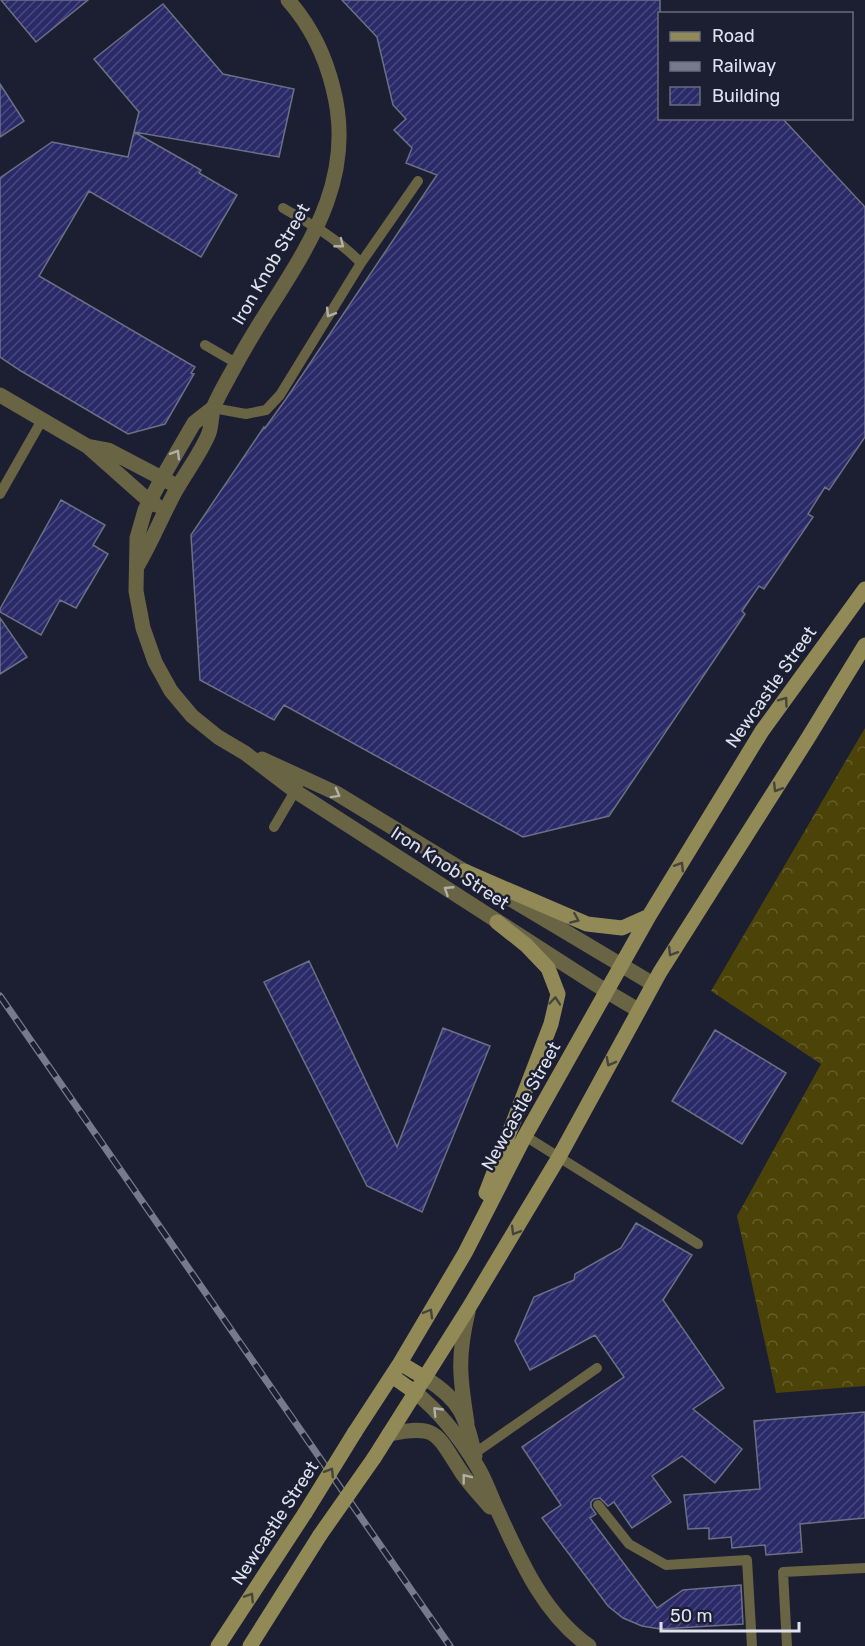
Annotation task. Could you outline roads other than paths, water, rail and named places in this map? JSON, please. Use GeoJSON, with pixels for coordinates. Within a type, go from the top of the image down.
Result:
{"type":"FeatureCollection","features":[{"type":"Feature","properties":{"kind":"main road","name":"Newcastle Street"},"geometry":{"type":"LineString","coordinates":[[218,1646],[396,1369],[465,1252],[525,1136],[649,916],[762,731],[865,589]]}},
{"type":"Feature","properties":{"kind":"main road"},"geometry":{"type":"LineString","coordinates":[[250,1646],[320,1535],[374,1458],[468,1309],[559,1157],[653,984],[865,645]]}},
{"type":"Feature","properties":{"kind":"main road"},"geometry":{"type":"LineString","coordinates":[[464,871],[587,924],[622,928],[649,916]]}},
{"type":"Feature","properties":{"kind":"main road"},"geometry":{"type":"LineString","coordinates":[[465,1252],[551,1024],[558,994],[548,968],[526,945],[497,922]]}},
{"type":"Feature","properties":{"kind":"main road"},"geometry":{"type":"LineString","coordinates":[[396,1369],[425,1378]]}},
{"type":"Feature","properties":{"kind":"main road"},"geometry":{"type":"LineString","coordinates":[[396,1369],[416,1393]]}},
{"type":"Feature","properties":{"kind":"street","name":"Iron Knob Street"},"geometry":{"type":"LineString","coordinates":[[138,566],[165,510],[209,432],[213,408],[236,363],[317,227],[329,201],[335,175],[339,132],[336,98],[322,52],[305,22],[288,0]]}},
{"type":"Feature","properties":{"kind":"street"},"geometry":{"type":"LineString","coordinates":[[0,395],[87,446],[149,501],[165,510]]}},
{"type":"Feature","properties":{"kind":"street","name":"Iron Knob Street"},"geometry":{"type":"LineString","coordinates":[[213,408],[194,423],[149,501],[136,538],[138,566],[136,591],[143,628],[155,662],[171,691],[192,716],[218,737],[245,753],[295,791],[606,992],[638,1010]]}},
{"type":"Feature","properties":{"kind":"street"},"geometry":{"type":"LineString","coordinates":[[87,446],[108,450],[178,487]]}},
{"type":"Feature","properties":{"kind":"street","name":"Iron Knob Street"},"geometry":{"type":"LineString","coordinates":[[245,753],[336,793],[653,984]]}},
{"type":"Feature","properties":{"kind":"street"},"geometry":{"type":"LineString","coordinates":[[468,1309],[459,1357],[461,1389],[476,1460],[504,1523],[543,1598],[563,1624],[589,1646]]}},
{"type":"Feature","properties":{"kind":"street"},"geometry":{"type":"LineString","coordinates":[[425,1378],[452,1397],[467,1423]]}},
{"type":"Feature","properties":{"kind":"street"},"geometry":{"type":"LineString","coordinates":[[416,1393],[442,1415],[476,1460]]}},
{"type":"Feature","properties":{"kind":"street"},"geometry":{"type":"LineString","coordinates":[[389,1434],[418,1430],[428,1431],[437,1436],[444,1443],[460,1470],[504,1523]]}},
{"type":"Feature","properties":{"kind":"lane"},"geometry":{"type":"LineString","coordinates":[[213,408],[246,414],[266,410],[280,395],[361,263],[418,181]]}},
{"type":"Feature","properties":{"kind":"lane"},"geometry":{"type":"LineString","coordinates":[[283,208],[344,245],[361,263]]}},
{"type":"Feature","properties":{"kind":"lane"},"geometry":{"type":"LineString","coordinates":[[205,345],[236,363]]}},
{"type":"Feature","properties":{"kind":"lane"},"geometry":{"type":"LineString","coordinates":[[0,494],[42,420]]}},
{"type":"Feature","properties":{"kind":"lane"},"geometry":{"type":"LineString","coordinates":[[274,827],[304,778]]}},
{"type":"Feature","properties":{"kind":"lane"},"geometry":{"type":"LineString","coordinates":[[525,1136],[698,1244]]}},
{"type":"Feature","properties":{"kind":"lane"},"geometry":{"type":"LineString","coordinates":[[476,1460],[597,1368]]}},
{"type":"Feature","properties":{"kind":"lane"},"geometry":{"type":"LineString","coordinates":[[598,1505],[628,1544],[666,1565],[747,1560],[752,1646]]}},
{"type":"Feature","properties":{"kind":"lane"},"geometry":{"type":"LineString","coordinates":[[787,1646],[783,1572],[865,1568]]}},
{"type":"Feature","properties":{"kind":"railway"},"geometry":{"type":"LineString","coordinates":[[0,996],[450,1646]]}}]}
